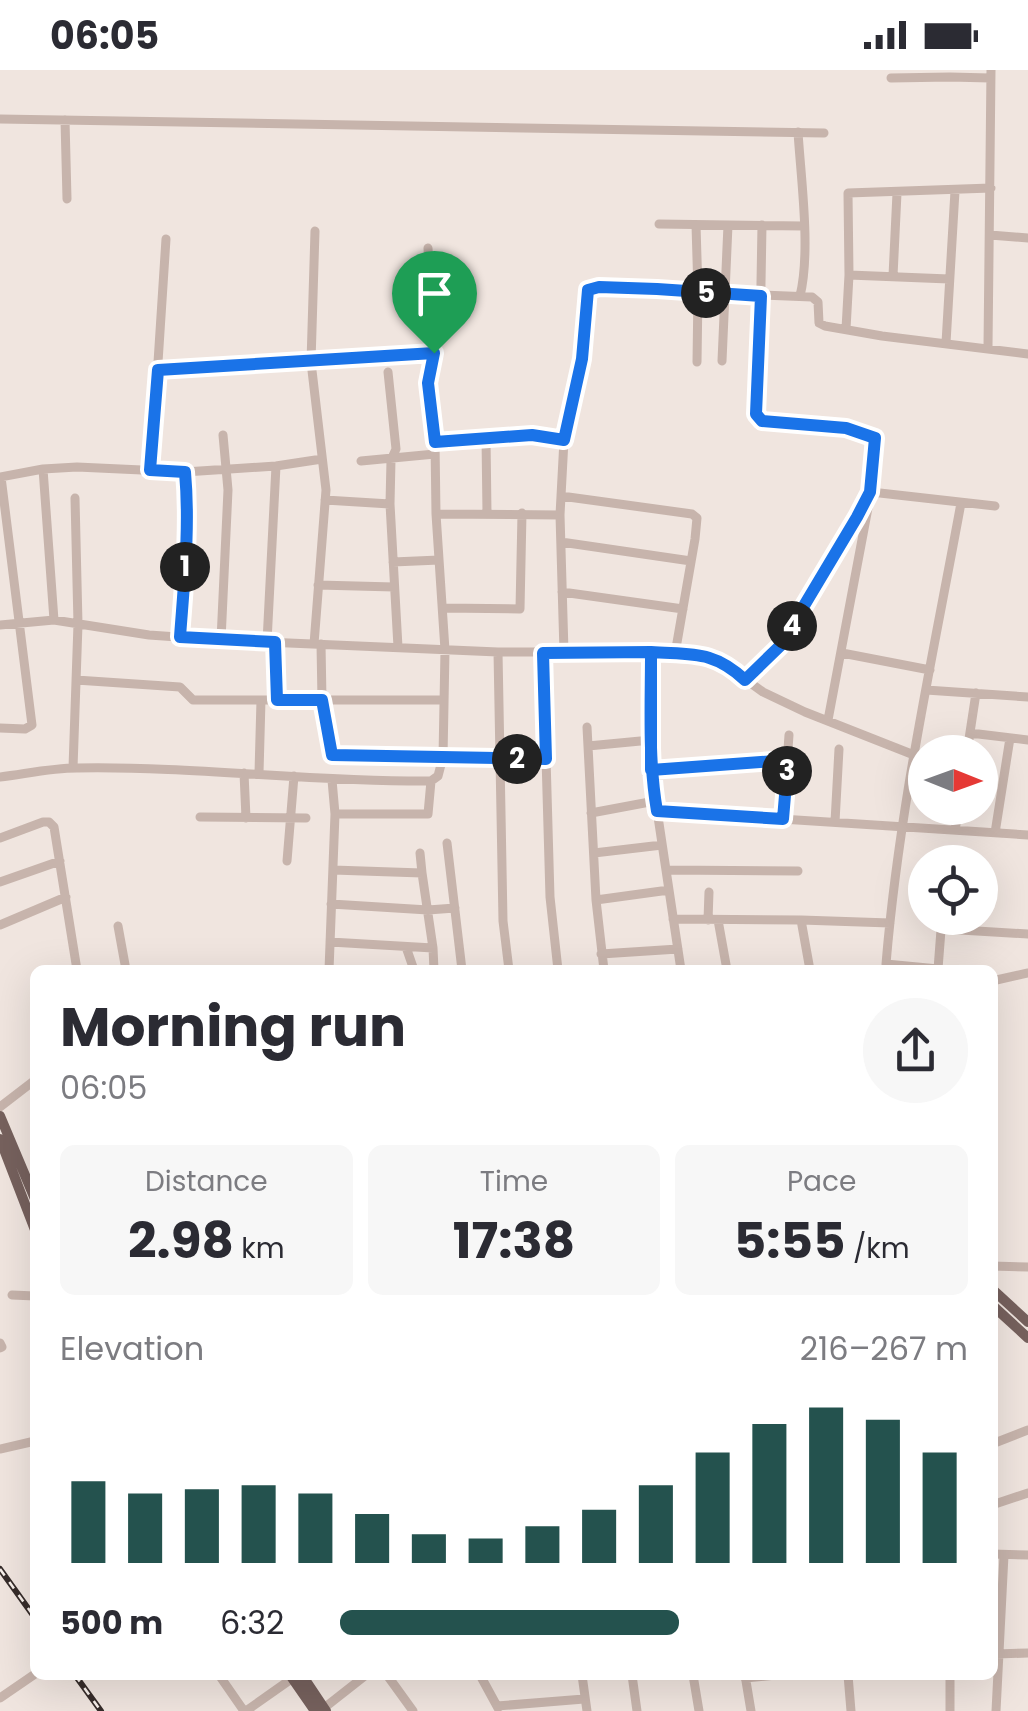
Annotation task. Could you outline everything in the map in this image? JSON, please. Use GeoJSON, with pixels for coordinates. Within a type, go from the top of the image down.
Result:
{"type":"FeatureCollection","features":[{"type":"Feature","properties":{"kind":"main road"},"geometry":{"type":"LineString","coordinates":[[0,1116],[30,1187]]}},
{"type":"Feature","properties":{"kind":"main road"},"geometry":{"type":"LineString","coordinates":[[0,1139],[30,1217]]}},
{"type":"Feature","properties":{"kind":"main road"},"geometry":{"type":"LineString","coordinates":[[998,1294],[1028,1322]]}},
{"type":"Feature","properties":{"kind":"main road"},"geometry":{"type":"LineString","coordinates":[[998,1310],[1028,1338]]}},
{"type":"Feature","properties":{"kind":"main road"},"geometry":{"type":"LineString","coordinates":[[298,1680],[322,1710]]}},
{"type":"Feature","properties":{"kind":"street"},"geometry":{"type":"LineString","coordinates":[[890,78],[990,74],[988,347]]}},
{"type":"Feature","properties":{"kind":"street"},"geometry":{"type":"LineString","coordinates":[[0,119],[824,133]]}},
{"type":"Feature","properties":{"kind":"street"},"geometry":{"type":"LineString","coordinates":[[65,120],[68,198]]}},
{"type":"Feature","properties":{"kind":"street"},"geometry":{"type":"LineString","coordinates":[[798,132],[804,226],[800,296]]}},
{"type":"Feature","properties":{"kind":"street"},"geometry":{"type":"LineString","coordinates":[[846,329],[848,194],[991,188]]}},
{"type":"Feature","properties":{"kind":"street"},"geometry":{"type":"LineString","coordinates":[[946,343],[955,191]]}},
{"type":"Feature","properties":{"kind":"street"},"geometry":{"type":"LineString","coordinates":[[893,276],[896,192]]}},
{"type":"Feature","properties":{"kind":"street"},"geometry":{"type":"LineString","coordinates":[[659,224],[804,226]]}},
{"type":"Feature","properties":{"kind":"street"},"geometry":{"type":"LineString","coordinates":[[696,224],[697,362]]}},
{"type":"Feature","properties":{"kind":"street"},"geometry":{"type":"LineString","coordinates":[[722,361],[728,225]]}},
{"type":"Feature","properties":{"kind":"street"},"geometry":{"type":"LineString","coordinates":[[762,225],[758,418],[846,428],[875,438],[870,492],[828,720]]}},
{"type":"Feature","properties":{"kind":"street"},"geometry":{"type":"LineString","coordinates":[[315,231],[311,362],[325,500],[318,644],[322,700],[332,755],[546,759]]}},
{"type":"Feature","properties":{"kind":"street"},"geometry":{"type":"LineString","coordinates":[[990,235],[1028,238]]}},
{"type":"Feature","properties":{"kind":"street"},"geometry":{"type":"LineString","coordinates":[[150,470],[166,240]]}},
{"type":"Feature","properties":{"kind":"street"},"geometry":{"type":"LineString","coordinates":[[0,777],[73,768],[244,772],[332,780],[432,781],[438,776],[443,758],[445,650],[435,442],[428,383],[434,353],[428,248]]}},
{"type":"Feature","properties":{"kind":"street"},"geometry":{"type":"LineString","coordinates":[[849,276],[948,279]]}},
{"type":"Feature","properties":{"kind":"street"},"geometry":{"type":"LineString","coordinates":[[564,652],[560,515],[564,440],[582,359],[588,290],[599,287],[812,297],[818,302],[819,323],[826,326],[1028,354]]}},
{"type":"Feature","properties":{"kind":"street"},"geometry":{"type":"LineString","coordinates":[[158,370],[434,353]]}},
{"type":"Feature","properties":{"kind":"street"},"geometry":{"type":"LineString","coordinates":[[388,372],[396,449],[391,460],[390,504],[398,647]]}},
{"type":"Feature","properties":{"kind":"street"},"geometry":{"type":"LineString","coordinates":[[221,640],[228,490],[222,435]]}},
{"type":"Feature","properties":{"kind":"street"},"geometry":{"type":"LineString","coordinates":[[435,442],[532,435],[564,440]]}},
{"type":"Feature","properties":{"kind":"street"},"geometry":{"type":"LineString","coordinates":[[486,438],[487,513]]}},
{"type":"Feature","properties":{"kind":"street"},"geometry":{"type":"LineString","coordinates":[[361,461],[435,454]]}},
{"type":"Feature","properties":{"kind":"street"},"geometry":{"type":"LineString","coordinates":[[0,728],[32,725],[0,477],[76,467],[185,472],[322,459]]}},
{"type":"Feature","properties":{"kind":"street"},"geometry":{"type":"LineString","coordinates":[[276,466],[271,642],[277,700]]}},
{"type":"Feature","properties":{"kind":"street"},"geometry":{"type":"LineString","coordinates":[[44,470],[54,620]]}},
{"type":"Feature","properties":{"kind":"street"},"geometry":{"type":"LineString","coordinates":[[180,637],[188,497],[185,472]]}},
{"type":"Feature","properties":{"kind":"street"},"geometry":{"type":"LineString","coordinates":[[870,492],[994,506]]}},
{"type":"Feature","properties":{"kind":"street"},"geometry":{"type":"LineString","coordinates":[[745,680],[780,646],[870,492]]}},
{"type":"Feature","properties":{"kind":"street"},"geometry":{"type":"LineString","coordinates":[[561,496],[692,514],[698,522],[675,654]]}},
{"type":"Feature","properties":{"kind":"street"},"geometry":{"type":"LineString","coordinates":[[73,768],[78,624],[75,498]]}},
{"type":"Feature","properties":{"kind":"street"},"geometry":{"type":"LineString","coordinates":[[325,500],[390,504]]}},
{"type":"Feature","properties":{"kind":"street"},"geometry":{"type":"LineString","coordinates":[[918,735],[961,503]]}},
{"type":"Feature","properties":{"kind":"street"},"geometry":{"type":"LineString","coordinates":[[442,608],[520,609],[522,513]]}},
{"type":"Feature","properties":{"kind":"street"},"geometry":{"type":"LineString","coordinates":[[436,514],[560,515]]}},
{"type":"Feature","properties":{"kind":"street"},"geometry":{"type":"LineString","coordinates":[[561,542],[691,561]]}},
{"type":"Feature","properties":{"kind":"street"},"geometry":{"type":"LineString","coordinates":[[393,562],[439,560]]}},
{"type":"Feature","properties":{"kind":"street"},"geometry":{"type":"LineString","coordinates":[[0,575],[13,573]]}},
{"type":"Feature","properties":{"kind":"street"},"geometry":{"type":"LineString","coordinates":[[318,586],[394,587]]}},
{"type":"Feature","properties":{"kind":"street"},"geometry":{"type":"LineString","coordinates":[[562,592],[683,609]]}},
{"type":"Feature","properties":{"kind":"street"},"geometry":{"type":"LineString","coordinates":[[0,625],[54,620],[149,635],[221,640],[498,652],[651,652],[716,658],[763,692],[908,753]]}},
{"type":"Feature","properties":{"kind":"street"},"geometry":{"type":"LineString","coordinates":[[498,652],[503,921],[509,965]]}},
{"type":"Feature","properties":{"kind":"street"},"geometry":{"type":"LineString","coordinates":[[651,652],[651,770],[680,965]]}},
{"type":"Feature","properties":{"kind":"street"},"geometry":{"type":"LineString","coordinates":[[543,653],[550,897],[557,965]]}},
{"type":"Feature","properties":{"kind":"street"},"geometry":{"type":"LineString","coordinates":[[842,653],[930,670]]}},
{"type":"Feature","properties":{"kind":"street"},"geometry":{"type":"LineString","coordinates":[[76,680],[180,687],[193,700],[444,700]]}},
{"type":"Feature","properties":{"kind":"street"},"geometry":{"type":"LineString","coordinates":[[926,690],[1028,697]]}},
{"type":"Feature","properties":{"kind":"street"},"geometry":{"type":"LineString","coordinates":[[970,735],[976,693]]}},
{"type":"Feature","properties":{"kind":"street"},"geometry":{"type":"LineString","coordinates":[[258,773],[262,700]]}},
{"type":"Feature","properties":{"kind":"street"},"geometry":{"type":"LineString","coordinates":[[586,727],[603,965]]}},
{"type":"Feature","properties":{"kind":"street"},"geometry":{"type":"LineString","coordinates":[[970,732],[1028,740]]}},
{"type":"Feature","properties":{"kind":"street"},"geometry":{"type":"LineString","coordinates":[[783,819],[789,735]]}},
{"type":"Feature","properties":{"kind":"street"},"geometry":{"type":"LineString","coordinates":[[995,833],[1010,738]]}},
{"type":"Feature","properties":{"kind":"street"},"geometry":{"type":"LineString","coordinates":[[588,746],[651,740]]}},
{"type":"Feature","properties":{"kind":"street"},"geometry":{"type":"LineString","coordinates":[[834,822],[839,749]]}},
{"type":"Feature","properties":{"kind":"street"},"geometry":{"type":"LineString","coordinates":[[393,781],[395,756]]}},
{"type":"Feature","properties":{"kind":"street"},"geometry":{"type":"LineString","coordinates":[[651,770],[788,760]]}},
{"type":"Feature","properties":{"kind":"street"},"geometry":{"type":"LineString","coordinates":[[244,772],[246,818]]}},
{"type":"Feature","properties":{"kind":"street"},"geometry":{"type":"LineString","coordinates":[[287,861],[294,776]]}},
{"type":"Feature","properties":{"kind":"street"},"geometry":{"type":"LineString","coordinates":[[329,965],[335,814],[332,780]]}},
{"type":"Feature","properties":{"kind":"street"},"geometry":{"type":"LineString","coordinates":[[335,814],[428,814],[432,781]]}},
{"type":"Feature","properties":{"kind":"street"},"geometry":{"type":"LineString","coordinates":[[887,965],[908,789]]}},
{"type":"Feature","properties":{"kind":"street"},"geometry":{"type":"LineString","coordinates":[[592,812],[656,806],[783,819],[1028,835]]}},
{"type":"Feature","properties":{"kind":"street"},"geometry":{"type":"LineString","coordinates":[[200,817],[306,818]]}},
{"type":"Feature","properties":{"kind":"street"},"geometry":{"type":"LineString","coordinates":[[0,838],[43,822],[54,827],[76,965]]}},
{"type":"Feature","properties":{"kind":"street"},"geometry":{"type":"LineString","coordinates":[[955,830],[956,825]]}},
{"type":"Feature","properties":{"kind":"street"},"geometry":{"type":"LineString","coordinates":[[447,843],[461,965]]}},
{"type":"Feature","properties":{"kind":"street"},"geometry":{"type":"LineString","coordinates":[[594,853],[662,845]]}},
{"type":"Feature","properties":{"kind":"street"},"geometry":{"type":"LineString","coordinates":[[420,853],[434,965]]}},
{"type":"Feature","properties":{"kind":"street"},"geometry":{"type":"LineString","coordinates":[[0,882],[60,861]]}},
{"type":"Feature","properties":{"kind":"street"},"geometry":{"type":"LineString","coordinates":[[333,870],[422,874]]}},
{"type":"Feature","properties":{"kind":"street"},"geometry":{"type":"LineString","coordinates":[[666,870],[798,871]]}},
{"type":"Feature","properties":{"kind":"street"},"geometry":{"type":"LineString","coordinates":[[596,900],[669,890]]}},
{"type":"Feature","properties":{"kind":"street"},"geometry":{"type":"LineString","coordinates":[[709,892],[726,965]]}},
{"type":"Feature","properties":{"kind":"street"},"geometry":{"type":"LineString","coordinates":[[0,925],[66,898]]}},
{"type":"Feature","properties":{"kind":"street"},"geometry":{"type":"LineString","coordinates":[[331,904],[455,908]]}},
{"type":"Feature","properties":{"kind":"street"},"geometry":{"type":"LineString","coordinates":[[673,920],[890,924]]}},
{"type":"Feature","properties":{"kind":"street"},"geometry":{"type":"LineString","coordinates":[[800,920],[809,965]]}},
{"type":"Feature","properties":{"kind":"street"},"geometry":{"type":"LineString","coordinates":[[118,926],[125,965]]}},
{"type":"Feature","properties":{"kind":"street"},"geometry":{"type":"LineString","coordinates":[[938,965],[944,928],[1028,934]]}},
{"type":"Feature","properties":{"kind":"street"},"geometry":{"type":"LineString","coordinates":[[330,942],[432,948]]}},
{"type":"Feature","properties":{"kind":"street"},"geometry":{"type":"LineString","coordinates":[[406,947],[412,965]]}},
{"type":"Feature","properties":{"kind":"street"},"geometry":{"type":"LineString","coordinates":[[601,954],[678,948]]}},
{"type":"Feature","properties":{"kind":"street"},"geometry":{"type":"LineString","coordinates":[[998,980],[1028,973]]}},
{"type":"Feature","properties":{"kind":"street"},"geometry":{"type":"LineString","coordinates":[[0,1107],[30,1084]]}},
{"type":"Feature","properties":{"kind":"street"},"geometry":{"type":"LineString","coordinates":[[998,1266],[1028,1267]]}},
{"type":"Feature","properties":{"kind":"street"},"geometry":{"type":"LineString","coordinates":[[12,1295],[30,1296]]}},
{"type":"Feature","properties":{"kind":"street"},"geometry":{"type":"LineString","coordinates":[[998,1442],[1028,1430]]}},
{"type":"Feature","properties":{"kind":"street"},"geometry":{"type":"LineString","coordinates":[[0,1449],[30,1442]]}},
{"type":"Feature","properties":{"kind":"street"},"geometry":{"type":"LineString","coordinates":[[998,1503],[1028,1493]]}},
{"type":"Feature","properties":{"kind":"street"},"geometry":{"type":"LineString","coordinates":[[998,1555],[1028,1555]]}},
{"type":"Feature","properties":{"kind":"street"},"geometry":{"type":"LineString","coordinates":[[998,1654],[1028,1654]]}},
{"type":"Feature","properties":{"kind":"street"},"geometry":{"type":"LineString","coordinates":[[0,1698],[30,1677]]}},
{"type":"Feature","properties":{"kind":"street"},"geometry":{"type":"LineString","coordinates":[[223,1680],[245,1711],[289,1680]]}},
{"type":"Feature","properties":{"kind":"street"},"geometry":{"type":"LineString","coordinates":[[322,1710],[360,1680]]}},
{"type":"Feature","properties":{"kind":"street"},"geometry":{"type":"LineString","coordinates":[[391,1680],[413,1711]]}},
{"type":"Feature","properties":{"kind":"street"},"geometry":{"type":"LineString","coordinates":[[483,1680],[498,1708],[584,1699]]}},
{"type":"Feature","properties":{"kind":"street"},"geometry":{"type":"LineString","coordinates":[[582,1680],[587,1711]]}},
{"type":"Feature","properties":{"kind":"street"},"geometry":{"type":"LineString","coordinates":[[633,1680],[637,1711]]}},
{"type":"Feature","properties":{"kind":"street"},"geometry":{"type":"LineString","coordinates":[[694,1680],[699,1711]]}},
{"type":"Feature","properties":{"kind":"street"},"geometry":{"type":"LineString","coordinates":[[746,1680],[751,1711]]}},
{"type":"Feature","properties":{"kind":"street"},"geometry":{"type":"LineString","coordinates":[[848,1680],[851,1711]]}},
{"type":"Feature","properties":{"kind":"street"},"geometry":{"type":"LineString","coordinates":[[950,1680],[950,1711]]}},
{"type":"Feature","properties":{"kind":"street"},"geometry":{"type":"LineString","coordinates":[[995,1680],[996,1711]]}},
{"type":"Feature","properties":{"kind":"railway"},"geometry":{"type":"LineString","coordinates":[[0,1569],[30,1611]]}},
{"type":"Feature","properties":{"kind":"railway"},"geometry":{"type":"LineString","coordinates":[[79,1680],[101,1711]]}},
{"type":"Feature","properties":{"kind":"route"},"geometry":{"type":"LineString","coordinates":[[434,353],[158,370],[150,470],[185,472],[188,497],[180,637],[275,642],[277,700],[322,700],[332,755],[546,759],[543,653],[651,652],[651,770],[788,760],[783,819],[657,811],[651,770],[651,740],[651,652],[716,658],[745,680],[780,646],[857,517],[870,492],[875,438],[846,428],[758,418],[761,296],[657,289],[588,290],[578,385],[564,440],[532,435],[435,442],[428,383],[434,353]]}}]}
